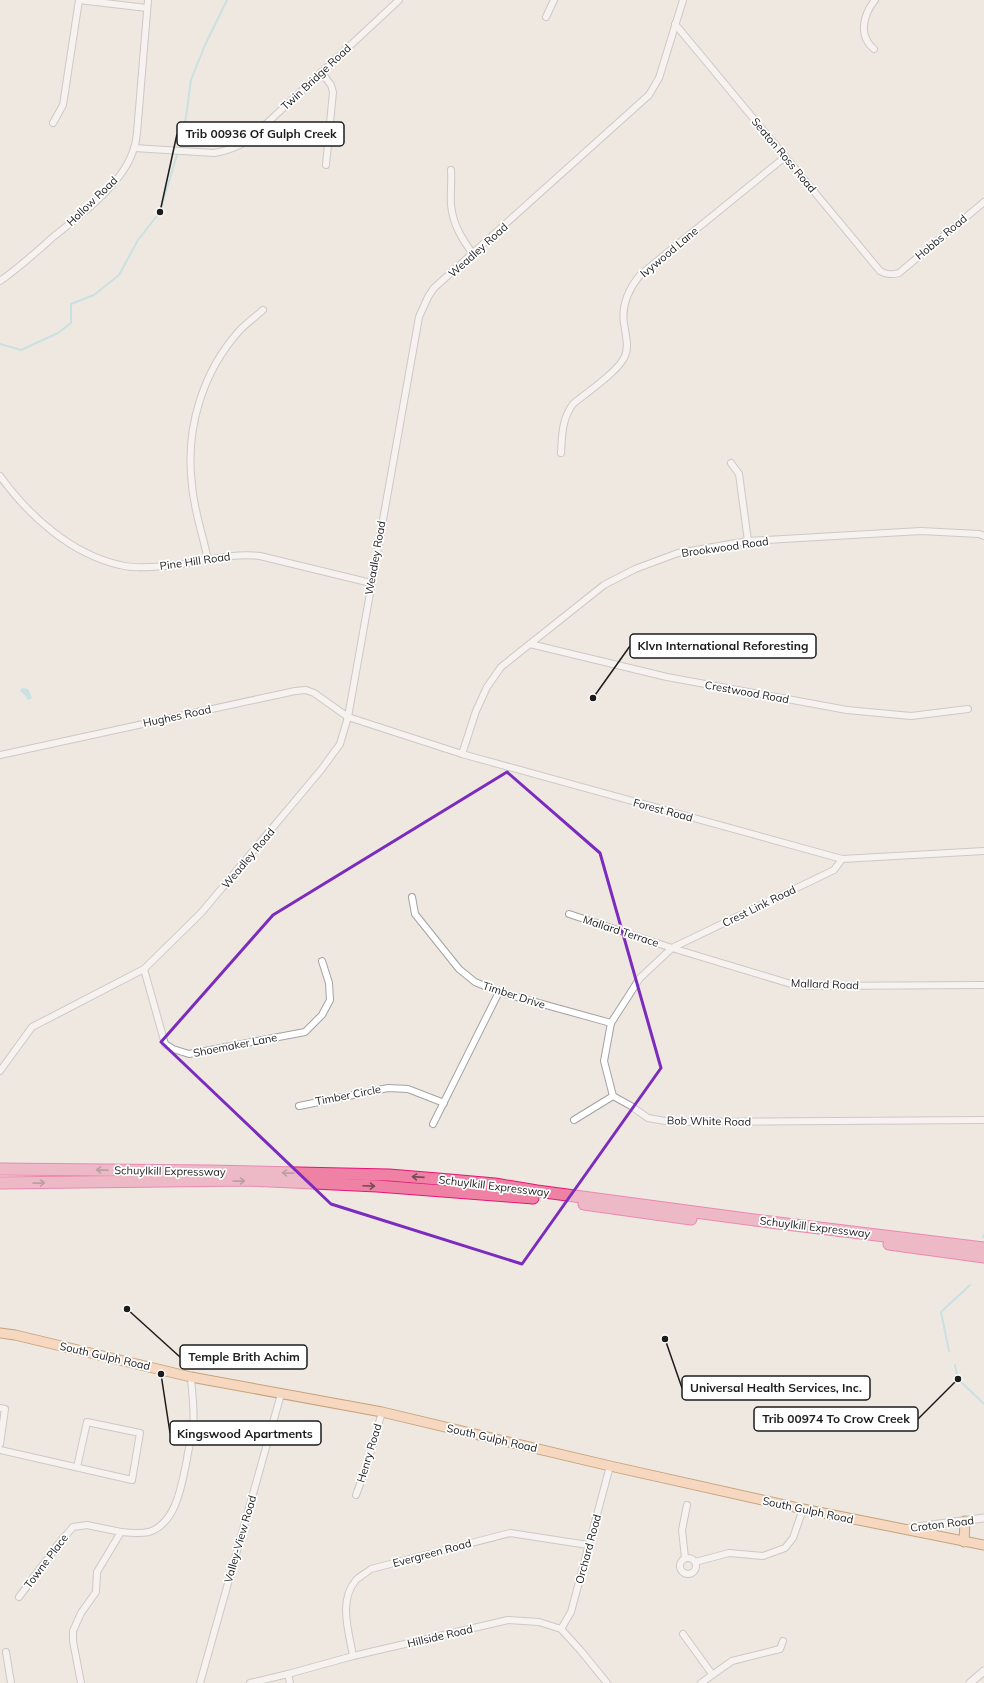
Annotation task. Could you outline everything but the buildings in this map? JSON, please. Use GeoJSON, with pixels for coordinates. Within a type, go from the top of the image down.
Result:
{"type":"FeatureCollection","features":[{"type":"Feature","properties":{"kind":"highway","name":"Schuylkill Expressway"},"geometry":{"type":"LineString","coordinates":[[0,1169],[209,1171],[389,1175],[438,1178],[495,1184],[770,1222],[984,1248]]}},
{"type":"Feature","properties":{"kind":"highway","name":"Schuylkill Expressway"},"geometry":{"type":"LineString","coordinates":[[0,1183],[247,1180],[377,1186],[520,1196],[984,1257]]}},
{"type":"Feature","properties":{"kind":"main road","name":"South Gulph Road"},"geometry":{"type":"LineString","coordinates":[[0,1333],[15,1335],[191,1377],[382,1412],[610,1466],[899,1530],[984,1545]]}},
{"type":"Feature","properties":{"kind":"main road"},"geometry":{"type":"LineString","coordinates":[[964,1542],[965,1522]]}},
{"type":"Feature","properties":{"kind":"street"},"geometry":{"type":"LineString","coordinates":[[53,123],[63,105],[79,0],[147,8]]}},
{"type":"Feature","properties":{"kind":"street","name":"Hollow Road"},"geometry":{"type":"LineString","coordinates":[[0,281],[106,191],[125,167],[134,148],[148,0]]}},
{"type":"Feature","properties":{"kind":"street","name":"Twin Bridge Road"},"geometry":{"type":"LineString","coordinates":[[134,148],[214,153],[234,148],[250,139],[399,0]]}},
{"type":"Feature","properties":{"kind":"street"},"geometry":{"type":"LineString","coordinates":[[546,17],[554,0]]}},
{"type":"Feature","properties":{"kind":"street","name":"Weadley Road"},"geometry":{"type":"LineString","coordinates":[[0,1071],[32,1027],[144,969],[202,913],[321,770],[340,744],[348,717],[419,317],[428,297],[434,288],[649,96],[659,78],[682,0]]}},
{"type":"Feature","properties":{"kind":"street"},"geometry":{"type":"LineString","coordinates":[[874,0],[868,10],[864,29],[866,40],[874,49]]}},
{"type":"Feature","properties":{"kind":"street","name":"Seaton Ross Road"},"geometry":{"type":"LineString","coordinates":[[675,24],[880,271],[887,274],[899,273]]}},
{"type":"Feature","properties":{"kind":"street"},"geometry":{"type":"LineString","coordinates":[[321,72],[331,85],[333,92],[326,165]]}},
{"type":"Feature","properties":{"kind":"street","name":"Ivywood Lane"},"geometry":{"type":"LineString","coordinates":[[562,453],[563,425],[568,410],[573,404],[617,367],[625,356],[627,340],[623,312],[629,291],[634,282],[640,275],[785,157]]}},
{"type":"Feature","properties":{"kind":"street"},"geometry":{"type":"LineString","coordinates":[[451,170],[451,205],[453,219],[462,240],[473,254]]}},
{"type":"Feature","properties":{"kind":"street","name":"Hobbs Road"},"geometry":{"type":"LineString","coordinates":[[899,273],[984,202]]}},
{"type":"Feature","properties":{"kind":"street"},"geometry":{"type":"LineString","coordinates":[[208,560],[195,508],[191,479],[190,451],[196,414],[209,378],[219,360],[240,330],[263,310]]}},
{"type":"Feature","properties":{"kind":"street"},"geometry":{"type":"LineString","coordinates":[[731,463],[739,474],[748,541]]}},
{"type":"Feature","properties":{"kind":"street","name":"Pine Hill Road"},"geometry":{"type":"LineString","coordinates":[[0,476],[11,492],[42,523],[72,544],[100,559],[122,566],[167,566],[244,554],[260,556],[371,583]]}},
{"type":"Feature","properties":{"kind":"street","name":"Brookwood Road"},"geometry":{"type":"LineString","coordinates":[[462,754],[476,711],[487,687],[501,667],[604,585],[635,569],[678,553],[748,541],[921,532],[979,534],[984,536]]}},
{"type":"Feature","properties":{"kind":"street","name":"Crestwood Road"},"geometry":{"type":"LineString","coordinates":[[530,644],[667,677],[847,710],[911,716],[968,709]]}},
{"type":"Feature","properties":{"kind":"street","name":"Hughes Road"},"geometry":{"type":"LineString","coordinates":[[0,755],[295,691],[306,690],[314,693],[348,717]]}},
{"type":"Feature","properties":{"kind":"street","name":"Forest Road"},"geometry":{"type":"LineString","coordinates":[[348,717],[462,754],[842,860],[984,851]]}},
{"type":"Feature","properties":{"kind":"street","name":"Crest Link Road"},"geometry":{"type":"LineString","coordinates":[[672,948],[834,870],[842,860]]}},
{"type":"Feature","properties":{"kind":"street","name":"Timber Drive"},"geometry":{"type":"LineString","coordinates":[[412,897],[414,914],[459,968],[475,982],[498,992],[611,1023]]}},
{"type":"Feature","properties":{"kind":"street","name":"Mallard Terrace"},"geometry":{"type":"LineString","coordinates":[[569,914],[672,948]]}},
{"type":"Feature","properties":{"kind":"street"},"geometry":{"type":"LineString","coordinates":[[574,1120],[613,1096],[604,1061],[611,1023],[640,978],[672,948]]}},
{"type":"Feature","properties":{"kind":"street","name":"Mallard Road"},"geometry":{"type":"LineString","coordinates":[[672,948],[791,984],[812,986],[984,985]]}},
{"type":"Feature","properties":{"kind":"street","name":"Shoemaker Lane"},"geometry":{"type":"LineString","coordinates":[[144,969],[165,1044],[173,1050],[189,1054],[305,1032],[322,1015],[330,1000],[329,983],[322,961]]}},
{"type":"Feature","properties":{"kind":"street"},"geometry":{"type":"LineString","coordinates":[[434,1124],[498,992]]}},
{"type":"Feature","properties":{"kind":"street","name":"Timber Circle"},"geometry":{"type":"LineString","coordinates":[[298,1106],[388,1088],[408,1089],[444,1103]]}},
{"type":"Feature","properties":{"kind":"street","name":"Bob White Road"},"geometry":{"type":"LineString","coordinates":[[613,1096],[648,1118],[671,1122],[984,1120]]}},
{"type":"Feature","properties":{"kind":"street","name":"Towne Place"},"geometry":{"type":"LineString","coordinates":[[19,1597],[60,1542],[73,1528],[87,1525],[136,1534],[150,1532],[166,1520],[172,1510],[184,1476],[193,1428],[191,1377]]}},
{"type":"Feature","properties":{"kind":"street","name":"Valley-View Road"},"geometry":{"type":"LineString","coordinates":[[200,1683],[281,1394]]}},
{"type":"Feature","properties":{"kind":"street"},"geometry":{"type":"LineString","coordinates":[[0,1408],[6,1409],[0,1444]]}},
{"type":"Feature","properties":{"kind":"street","name":"Henry Road"},"geometry":{"type":"LineString","coordinates":[[356,1495],[367,1466],[382,1412]]}},
{"type":"Feature","properties":{"kind":"street"},"geometry":{"type":"LineString","coordinates":[[0,1450],[132,1480],[140,1433],[87,1422],[77,1467]]}},
{"type":"Feature","properties":{"kind":"street","name":"Orchard Road"},"geometry":{"type":"LineString","coordinates":[[561,1629],[571,1612],[610,1466]]}},
{"type":"Feature","properties":{"kind":"street"},"geometry":{"type":"LineString","coordinates":[[686,1558],[682,1530],[687,1505]]}},
{"type":"Feature","properties":{"kind":"street"},"geometry":{"type":"LineString","coordinates":[[695,1562],[729,1553],[763,1556],[785,1548],[793,1538],[803,1509]]}},
{"type":"Feature","properties":{"kind":"street","name":"Croton Road"},"geometry":{"type":"LineString","coordinates":[[899,1530],[965,1522],[984,1518]]}},
{"type":"Feature","properties":{"kind":"street"},"geometry":{"type":"LineString","coordinates":[[81,1683],[73,1641],[73,1631],[80,1614],[96,1592],[97,1572],[121,1532]]}},
{"type":"Feature","properties":{"kind":"street","name":"Evergreen Road"},"geometry":{"type":"LineString","coordinates":[[353,1656],[346,1613],[347,1602],[350,1590],[356,1580],[371,1570],[510,1533],[588,1546]]}},
{"type":"Feature","properties":{"kind":"street"},"geometry":{"type":"LineString","coordinates":[[686,1558],[691,1558],[695,1562],[695,1570],[691,1574],[686,1574],[681,1571],[681,1561],[686,1558]]}},
{"type":"Feature","properties":{"kind":"street","name":"Hillside Road"},"geometry":{"type":"LineString","coordinates":[[250,1683],[353,1656],[508,1620],[538,1622],[561,1629]]}},
{"type":"Feature","properties":{"kind":"street"},"geometry":{"type":"LineString","coordinates":[[561,1629],[607,1683]]}},
{"type":"Feature","properties":{"kind":"street"},"geometry":{"type":"LineString","coordinates":[[683,1634],[712,1674]]}},
{"type":"Feature","properties":{"kind":"street"},"geometry":{"type":"LineString","coordinates":[[701,1683],[732,1661],[780,1649],[783,1641]]}},
{"type":"Feature","properties":{"kind":"street"},"geometry":{"type":"LineString","coordinates":[[6,1652],[11,1683]]}},
{"type":"Feature","properties":{"kind":"street"},"geometry":{"type":"LineString","coordinates":[[970,1683],[984,1671]]}},
{"type":"Feature","properties":{"kind":"street"},"geometry":{"type":"LineString","coordinates":[[288,1674],[290,1683]]}},
{"type":"Feature","properties":{"kind":"highlighted area"},"geometry":{"type":"Polygon","coordinates":[[[507,772],[600,853],[661,1068],[522,1264],[331,1204],[161,1042],[273,915],[507,772]]]}},
{"type":"Feature","properties":{"kind":"water"},"geometry":{"type":"Polygon","coordinates":[[[22,688],[28,689],[32,698],[28,700],[20,691],[22,688]]]}},
{"type":"Feature","properties":{"kind":"waterway"},"geometry":{"type":"LineString","coordinates":[[0,344],[21,350],[58,333],[71,323],[71,304],[94,295],[119,275],[138,240],[160,212],[184,131],[191,80],[205,45],[227,0]]}},
{"type":"Feature","properties":{"kind":"waterway"},"geometry":{"type":"LineString","coordinates":[[949,1351],[941,1312],[970,1285]]}},
{"type":"Feature","properties":{"kind":"waterway"},"geometry":{"type":"LineString","coordinates":[[955,1365],[958,1379],[984,1404]]}},
{"type":"Feature","properties":{"kind":"place","name":"Trib 00936 Of Gulph Creek"},"geometry":{"type":"Point","coordinates":[160,212]}},
{"type":"Feature","properties":{"kind":"place","name":"Klvn International Reforesting"},"geometry":{"type":"Point","coordinates":[593,698]}},
{"type":"Feature","properties":{"kind":"place","name":"Temple Brith Achim"},"geometry":{"type":"Point","coordinates":[127,1309]}},
{"type":"Feature","properties":{"kind":"place","name":"Universal Health Services, Inc."},"geometry":{"type":"Point","coordinates":[665,1339]}},
{"type":"Feature","properties":{"kind":"place","name":"Kingswood Apartments"},"geometry":{"type":"Point","coordinates":[161,1374]}},
{"type":"Feature","properties":{"kind":"place","name":"Trib 00974 To Crow Creek"},"geometry":{"type":"Point","coordinates":[958,1379]}}]}
